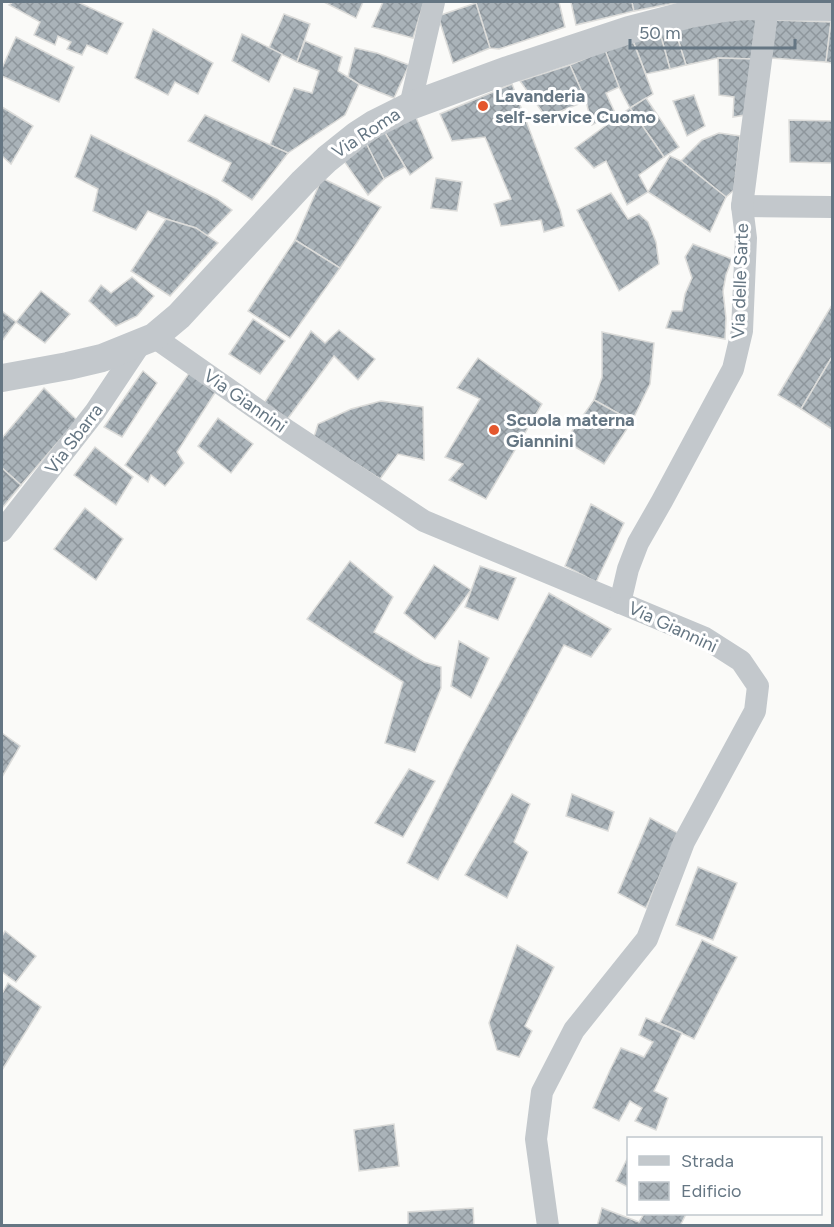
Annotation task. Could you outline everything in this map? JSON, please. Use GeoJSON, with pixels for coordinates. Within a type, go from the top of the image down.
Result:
{"type":"FeatureCollection","features":[{"type":"Feature","properties":{"kind":"street"},"geometry":{"type":"LineString","coordinates":[[410,106],[434,2]]}},
{"type":"Feature","properties":{"kind":"street","name":"Via delle Sarte"},"geometry":{"type":"LineString","coordinates":[[620,603],[628,569],[638,543],[733,369],[742,331],[746,237],[742,206],[768,6]]}},
{"type":"Feature","properties":{"kind":"street","name":"Via Roma"},"geometry":{"type":"LineString","coordinates":[[2,378],[102,358],[147,340],[179,316],[327,159],[374,124],[410,106],[507,70],[629,30],[690,14],[706,7],[832,7]]}},
{"type":"Feature","properties":{"kind":"street"},"geometry":{"type":"LineString","coordinates":[[742,206],[832,207]]}},
{"type":"Feature","properties":{"kind":"street","name":"Via Sbarra"},"geometry":{"type":"LineString","coordinates":[[2,531],[95,412],[147,340]]}},
{"type":"Feature","properties":{"kind":"street","name":"Via Giannini"},"geometry":{"type":"LineString","coordinates":[[147,340],[424,521],[705,638],[741,662],[758,686],[755,711],[684,842],[647,939],[574,1030],[542,1092],[536,1139],[548,1226]]}},
{"type":"Feature","properties":{"kind":"building"},"geometry":{"type":"Polygon","coordinates":[[[13,2],[78,2],[123,23],[107,54],[87,45],[82,55],[67,49],[71,42],[58,36],[55,45],[34,35],[40,22],[9,5],[13,2]]]}},
{"type":"Feature","properties":{"kind":"building"},"geometry":{"type":"Polygon","coordinates":[[[324,2],[363,2],[356,18],[324,2]]]}},
{"type":"Feature","properties":{"kind":"building"},"geometry":{"type":"Polygon","coordinates":[[[383,2],[424,2],[413,38],[372,27],[383,2]]]}},
{"type":"Feature","properties":{"kind":"building"},"geometry":{"type":"Polygon","coordinates":[[[559,2],[565,27],[499,49],[490,48],[476,3],[559,2]]]}},
{"type":"Feature","properties":{"kind":"building"},"geometry":{"type":"Polygon","coordinates":[[[571,2],[632,2],[634,11],[576,25],[571,2]]]}},
{"type":"Feature","properties":{"kind":"building"},"geometry":{"type":"Polygon","coordinates":[[[632,2],[680,2],[634,11],[632,2]]]}},
{"type":"Feature","properties":{"kind":"building"},"geometry":{"type":"Polygon","coordinates":[[[476,3],[490,48],[453,63],[438,16],[476,3]]]}},
{"type":"Feature","properties":{"kind":"building"},"geometry":{"type":"Polygon","coordinates":[[[284,14],[310,24],[297,62],[269,48],[284,14]]]}},
{"type":"Feature","properties":{"kind":"building"},"geometry":{"type":"Polygon","coordinates":[[[733,15],[759,19],[752,59],[718,58],[686,65],[675,30],[733,15]]]}},
{"type":"Feature","properties":{"kind":"building"},"geometry":{"type":"Polygon","coordinates":[[[774,20],[831,22],[826,62],[771,58],[774,20]]]}},
{"type":"Feature","properties":{"kind":"building"},"geometry":{"type":"Polygon","coordinates":[[[832,22],[832,63],[826,62],[832,22]]]}},
{"type":"Feature","properties":{"kind":"building"},"geometry":{"type":"Polygon","coordinates":[[[153,29],[213,63],[198,94],[175,82],[168,95],[135,78],[153,29]]]}},
{"type":"Feature","properties":{"kind":"building"},"geometry":{"type":"Polygon","coordinates":[[[675,30],[686,65],[670,69],[660,33],[675,30]]]}},
{"type":"Feature","properties":{"kind":"building"},"geometry":{"type":"Polygon","coordinates":[[[660,33],[670,69],[646,74],[633,41],[660,33]]]}},
{"type":"Feature","properties":{"kind":"building"},"geometry":{"type":"Polygon","coordinates":[[[242,34],[282,54],[269,82],[232,61],[242,34]]]}},
{"type":"Feature","properties":{"kind":"building"},"geometry":{"type":"Polygon","coordinates":[[[16,37],[74,67],[59,102],[2,76],[2,68],[16,37]]]}},
{"type":"Feature","properties":{"kind":"building"},"geometry":{"type":"Polygon","coordinates":[[[305,41],[342,57],[338,71],[359,84],[345,115],[288,153],[270,145],[294,88],[312,93],[319,71],[297,62],[305,41]]]}},
{"type":"Feature","properties":{"kind":"building"},"geometry":{"type":"Polygon","coordinates":[[[633,41],[653,94],[630,108],[605,50],[633,41]]]}},
{"type":"Feature","properties":{"kind":"building"},"geometry":{"type":"Polygon","coordinates":[[[355,48],[377,53],[409,65],[394,98],[348,77],[355,48]]]}},
{"type":"Feature","properties":{"kind":"building"},"geometry":{"type":"Polygon","coordinates":[[[605,50],[619,87],[606,93],[615,113],[592,125],[586,101],[570,65],[605,50]]]}},
{"type":"Feature","properties":{"kind":"building"},"geometry":{"type":"Polygon","coordinates":[[[718,58],[752,59],[745,115],[733,117],[734,97],[719,95],[718,58]]]}},
{"type":"Feature","properties":{"kind":"building"},"geometry":{"type":"Polygon","coordinates":[[[570,65],[586,101],[546,117],[520,81],[570,65]]]}},
{"type":"Feature","properties":{"kind":"building"},"geometry":{"type":"Polygon","coordinates":[[[512,84],[564,226],[544,232],[541,220],[501,226],[494,204],[511,199],[485,137],[452,141],[440,114],[512,84]]]}},
{"type":"Feature","properties":{"kind":"building"},"geometry":{"type":"Polygon","coordinates":[[[694,95],[705,126],[687,136],[673,101],[694,95]]]}},
{"type":"Feature","properties":{"kind":"building"},"geometry":{"type":"Polygon","coordinates":[[[646,98],[679,147],[664,157],[630,108],[646,98]]]}},
{"type":"Feature","properties":{"kind":"building"},"geometry":{"type":"Polygon","coordinates":[[[2,107],[33,126],[11,164],[2,156],[2,107]]]}},
{"type":"Feature","properties":{"kind":"building"},"geometry":{"type":"Polygon","coordinates":[[[630,108],[664,157],[639,175],[648,192],[627,205],[606,161],[594,168],[575,148],[630,108]]]}},
{"type":"Feature","properties":{"kind":"building"},"geometry":{"type":"Polygon","coordinates":[[[205,115],[288,153],[252,200],[222,181],[231,163],[188,141],[205,115]]]}},
{"type":"Feature","properties":{"kind":"building"},"geometry":{"type":"Polygon","coordinates":[[[415,115],[433,158],[410,175],[384,131],[415,115]]]}},
{"type":"Feature","properties":{"kind":"building"},"geometry":{"type":"Polygon","coordinates":[[[789,120],[832,121],[832,163],[790,162],[789,120]]]}},
{"type":"Feature","properties":{"kind":"building"},"geometry":{"type":"Polygon","coordinates":[[[384,131],[405,167],[384,179],[366,143],[384,131]]]}},
{"type":"Feature","properties":{"kind":"building"},"geometry":{"type":"Polygon","coordinates":[[[719,133],[740,136],[734,190],[726,197],[681,161],[702,140],[719,133]]]}},
{"type":"Feature","properties":{"kind":"building"},"geometry":{"type":"Polygon","coordinates":[[[91,135],[217,199],[232,210],[207,236],[196,228],[148,211],[136,230],[93,211],[98,189],[75,177],[91,135]]]}},
{"type":"Feature","properties":{"kind":"building"},"geometry":{"type":"Polygon","coordinates":[[[366,143],[384,179],[368,195],[344,161],[366,143]]]}},
{"type":"Feature","properties":{"kind":"building"},"geometry":{"type":"Polygon","coordinates":[[[670,156],[681,161],[726,197],[710,232],[648,192],[670,156]]]}},
{"type":"Feature","properties":{"kind":"building"},"geometry":{"type":"Polygon","coordinates":[[[322,178],[381,207],[340,268],[295,240],[322,178]]]}},
{"type":"Feature","properties":{"kind":"building"},"geometry":{"type":"Polygon","coordinates":[[[436,178],[462,182],[457,211],[431,208],[436,178]]]}},
{"type":"Feature","properties":{"kind":"building"},"geometry":{"type":"Polygon","coordinates":[[[611,193],[628,219],[639,214],[648,222],[656,242],[659,264],[619,291],[577,210],[611,193]]]}},
{"type":"Feature","properties":{"kind":"building"},"geometry":{"type":"Polygon","coordinates":[[[166,219],[196,228],[218,243],[170,296],[131,271],[166,219]]]}},
{"type":"Feature","properties":{"kind":"building"},"geometry":{"type":"Polygon","coordinates":[[[295,240],[340,268],[290,338],[248,311],[295,240]]]}},
{"type":"Feature","properties":{"kind":"building"},"geometry":{"type":"Polygon","coordinates":[[[693,244],[732,259],[723,291],[726,318],[725,339],[666,328],[672,311],[682,311],[685,294],[692,278],[685,257],[693,244]]]}},
{"type":"Feature","properties":{"kind":"building"},"geometry":{"type":"Polygon","coordinates":[[[132,277],[154,296],[137,316],[116,326],[89,301],[101,285],[111,293],[132,277]]]}},
{"type":"Feature","properties":{"kind":"building"},"geometry":{"type":"Polygon","coordinates":[[[41,291],[70,314],[45,343],[16,322],[41,291]]]}},
{"type":"Feature","properties":{"kind":"building"},"geometry":{"type":"Polygon","coordinates":[[[832,305],[832,357],[801,409],[778,395],[832,305]]]}},
{"type":"Feature","properties":{"kind":"building"},"geometry":{"type":"Polygon","coordinates":[[[2,311],[16,322],[2,341],[2,311]]]}},
{"type":"Feature","properties":{"kind":"building"},"geometry":{"type":"Polygon","coordinates":[[[253,319],[285,341],[260,374],[229,354],[253,319]]]}},
{"type":"Feature","properties":{"kind":"building"},"geometry":{"type":"Polygon","coordinates":[[[339,330],[375,359],[358,380],[334,356],[286,421],[263,405],[311,331],[325,343],[339,330]]]}},
{"type":"Feature","properties":{"kind":"building"},"geometry":{"type":"Polygon","coordinates":[[[602,332],[654,343],[650,384],[632,421],[594,400],[602,377],[602,332]]]}},
{"type":"Feature","properties":{"kind":"building"},"geometry":{"type":"Polygon","coordinates":[[[832,357],[832,429],[801,409],[832,357]]]}},
{"type":"Feature","properties":{"kind":"building","name":"Scuola materna Giannini"},"geometry":{"type":"Polygon","coordinates":[[[478,358],[542,404],[486,499],[449,480],[463,464],[445,457],[480,399],[457,388],[478,358]]]}},
{"type":"Feature","properties":{"kind":"building"},"geometry":{"type":"Polygon","coordinates":[[[192,369],[218,388],[177,452],[184,463],[165,486],[151,475],[148,482],[125,465],[192,369]]]}},
{"type":"Feature","properties":{"kind":"building"},"geometry":{"type":"Polygon","coordinates":[[[143,371],[157,383],[122,437],[104,427],[143,371]]]}},
{"type":"Feature","properties":{"kind":"building"},"geometry":{"type":"Polygon","coordinates":[[[44,388],[77,420],[21,485],[2,468],[2,438],[44,388]]]}},
{"type":"Feature","properties":{"kind":"building"},"geometry":{"type":"Polygon","coordinates":[[[594,400],[632,421],[604,464],[565,441],[594,400]]]}},
{"type":"Feature","properties":{"kind":"building"},"geometry":{"type":"Polygon","coordinates":[[[381,401],[423,407],[424,460],[398,454],[380,479],[314,437],[318,424],[351,409],[381,401]]]}},
{"type":"Feature","properties":{"kind":"building"},"geometry":{"type":"Polygon","coordinates":[[[218,418],[253,444],[231,473],[198,446],[218,418]]]}},
{"type":"Feature","properties":{"kind":"building"},"geometry":{"type":"Polygon","coordinates":[[[95,447],[133,477],[116,505],[74,475],[95,447]]]}},
{"type":"Feature","properties":{"kind":"building"},"geometry":{"type":"Polygon","coordinates":[[[2,468],[21,485],[2,508],[2,468]]]}},
{"type":"Feature","properties":{"kind":"building"},"geometry":{"type":"Polygon","coordinates":[[[591,504],[624,523],[596,582],[565,566],[591,504]]]}},
{"type":"Feature","properties":{"kind":"building"},"geometry":{"type":"Polygon","coordinates":[[[85,508],[123,539],[96,580],[54,549],[85,508]]]}},
{"type":"Feature","properties":{"kind":"building"},"geometry":{"type":"Polygon","coordinates":[[[350,561],[393,597],[374,632],[424,662],[441,667],[441,688],[415,752],[385,743],[403,682],[307,619],[350,561]]]}},
{"type":"Feature","properties":{"kind":"building"},"geometry":{"type":"Polygon","coordinates":[[[434,565],[471,590],[435,639],[404,613],[434,565]]]}},
{"type":"Feature","properties":{"kind":"building"},"geometry":{"type":"Polygon","coordinates":[[[480,566],[516,578],[498,620],[465,607],[480,566]]]}},
{"type":"Feature","properties":{"kind":"building"},"geometry":{"type":"Polygon","coordinates":[[[549,593],[611,629],[591,657],[564,645],[438,880],[407,863],[462,753],[549,593]]]}},
{"type":"Feature","properties":{"kind":"building"},"geometry":{"type":"Polygon","coordinates":[[[459,641],[489,658],[471,698],[451,686],[459,641]]]}},
{"type":"Feature","properties":{"kind":"building"},"geometry":{"type":"Polygon","coordinates":[[[2,733],[20,746],[2,777],[2,733]]]}},
{"type":"Feature","properties":{"kind":"building"},"geometry":{"type":"Polygon","coordinates":[[[409,769],[435,781],[403,837],[375,823],[409,769]]]}},
{"type":"Feature","properties":{"kind":"building"},"geometry":{"type":"Polygon","coordinates":[[[512,794],[530,804],[514,842],[528,852],[507,898],[465,875],[512,794]]]}},
{"type":"Feature","properties":{"kind":"building"},"geometry":{"type":"Polygon","coordinates":[[[572,794],[614,812],[608,831],[566,816],[572,794]]]}},
{"type":"Feature","properties":{"kind":"building"},"geometry":{"type":"Polygon","coordinates":[[[650,818],[678,833],[646,908],[618,893],[650,818]]]}},
{"type":"Feature","properties":{"kind":"building"},"geometry":{"type":"Polygon","coordinates":[[[698,867],[737,883],[713,940],[676,925],[698,867]]]}},
{"type":"Feature","properties":{"kind":"building"},"geometry":{"type":"Polygon","coordinates":[[[5,931],[36,956],[16,982],[2,972],[2,936],[5,931]]]}},
{"type":"Feature","properties":{"kind":"building"},"geometry":{"type":"Polygon","coordinates":[[[702,940],[737,957],[694,1039],[660,1023],[702,940]]]}},
{"type":"Feature","properties":{"kind":"building"},"geometry":{"type":"Polygon","coordinates":[[[517,945],[554,967],[525,1026],[532,1031],[519,1057],[497,1050],[489,1023],[517,945]]]}},
{"type":"Feature","properties":{"kind":"building"},"geometry":{"type":"Polygon","coordinates":[[[8,983],[41,1007],[2,1070],[2,994],[8,983]]]}},
{"type":"Feature","properties":{"kind":"building"},"geometry":{"type":"Polygon","coordinates":[[[646,1018],[682,1033],[654,1091],[668,1098],[656,1130],[635,1121],[642,1108],[630,1101],[619,1121],[593,1108],[621,1048],[644,1057],[653,1042],[639,1035],[646,1018]]]}},
{"type":"Feature","properties":{"kind":"building"},"geometry":{"type":"Polygon","coordinates":[[[394,1124],[399,1166],[359,1171],[354,1130],[394,1124]]]}},
{"type":"Feature","properties":{"kind":"building"},"geometry":{"type":"Polygon","coordinates":[[[627,1159],[627,1186],[616,1181],[627,1159]]]}},
{"type":"Feature","properties":{"kind":"building"},"geometry":{"type":"Polygon","coordinates":[[[473,1208],[474,1226],[408,1226],[408,1212],[473,1208]]]}},
{"type":"Feature","properties":{"kind":"building"},"geometry":{"type":"Polygon","coordinates":[[[602,1208],[639,1222],[643,1215],[686,1215],[680,1226],[597,1226],[602,1208]]]}},
{"type":"Feature","properties":{"kind":"place","name":"Lavanderia self-service Cuomo"},"geometry":{"type":"Point","coordinates":[483,106]}},
{"type":"Feature","properties":{"kind":"place","name":"Scuola materna Giannini"},"geometry":{"type":"Point","coordinates":[494,430]}}]}
